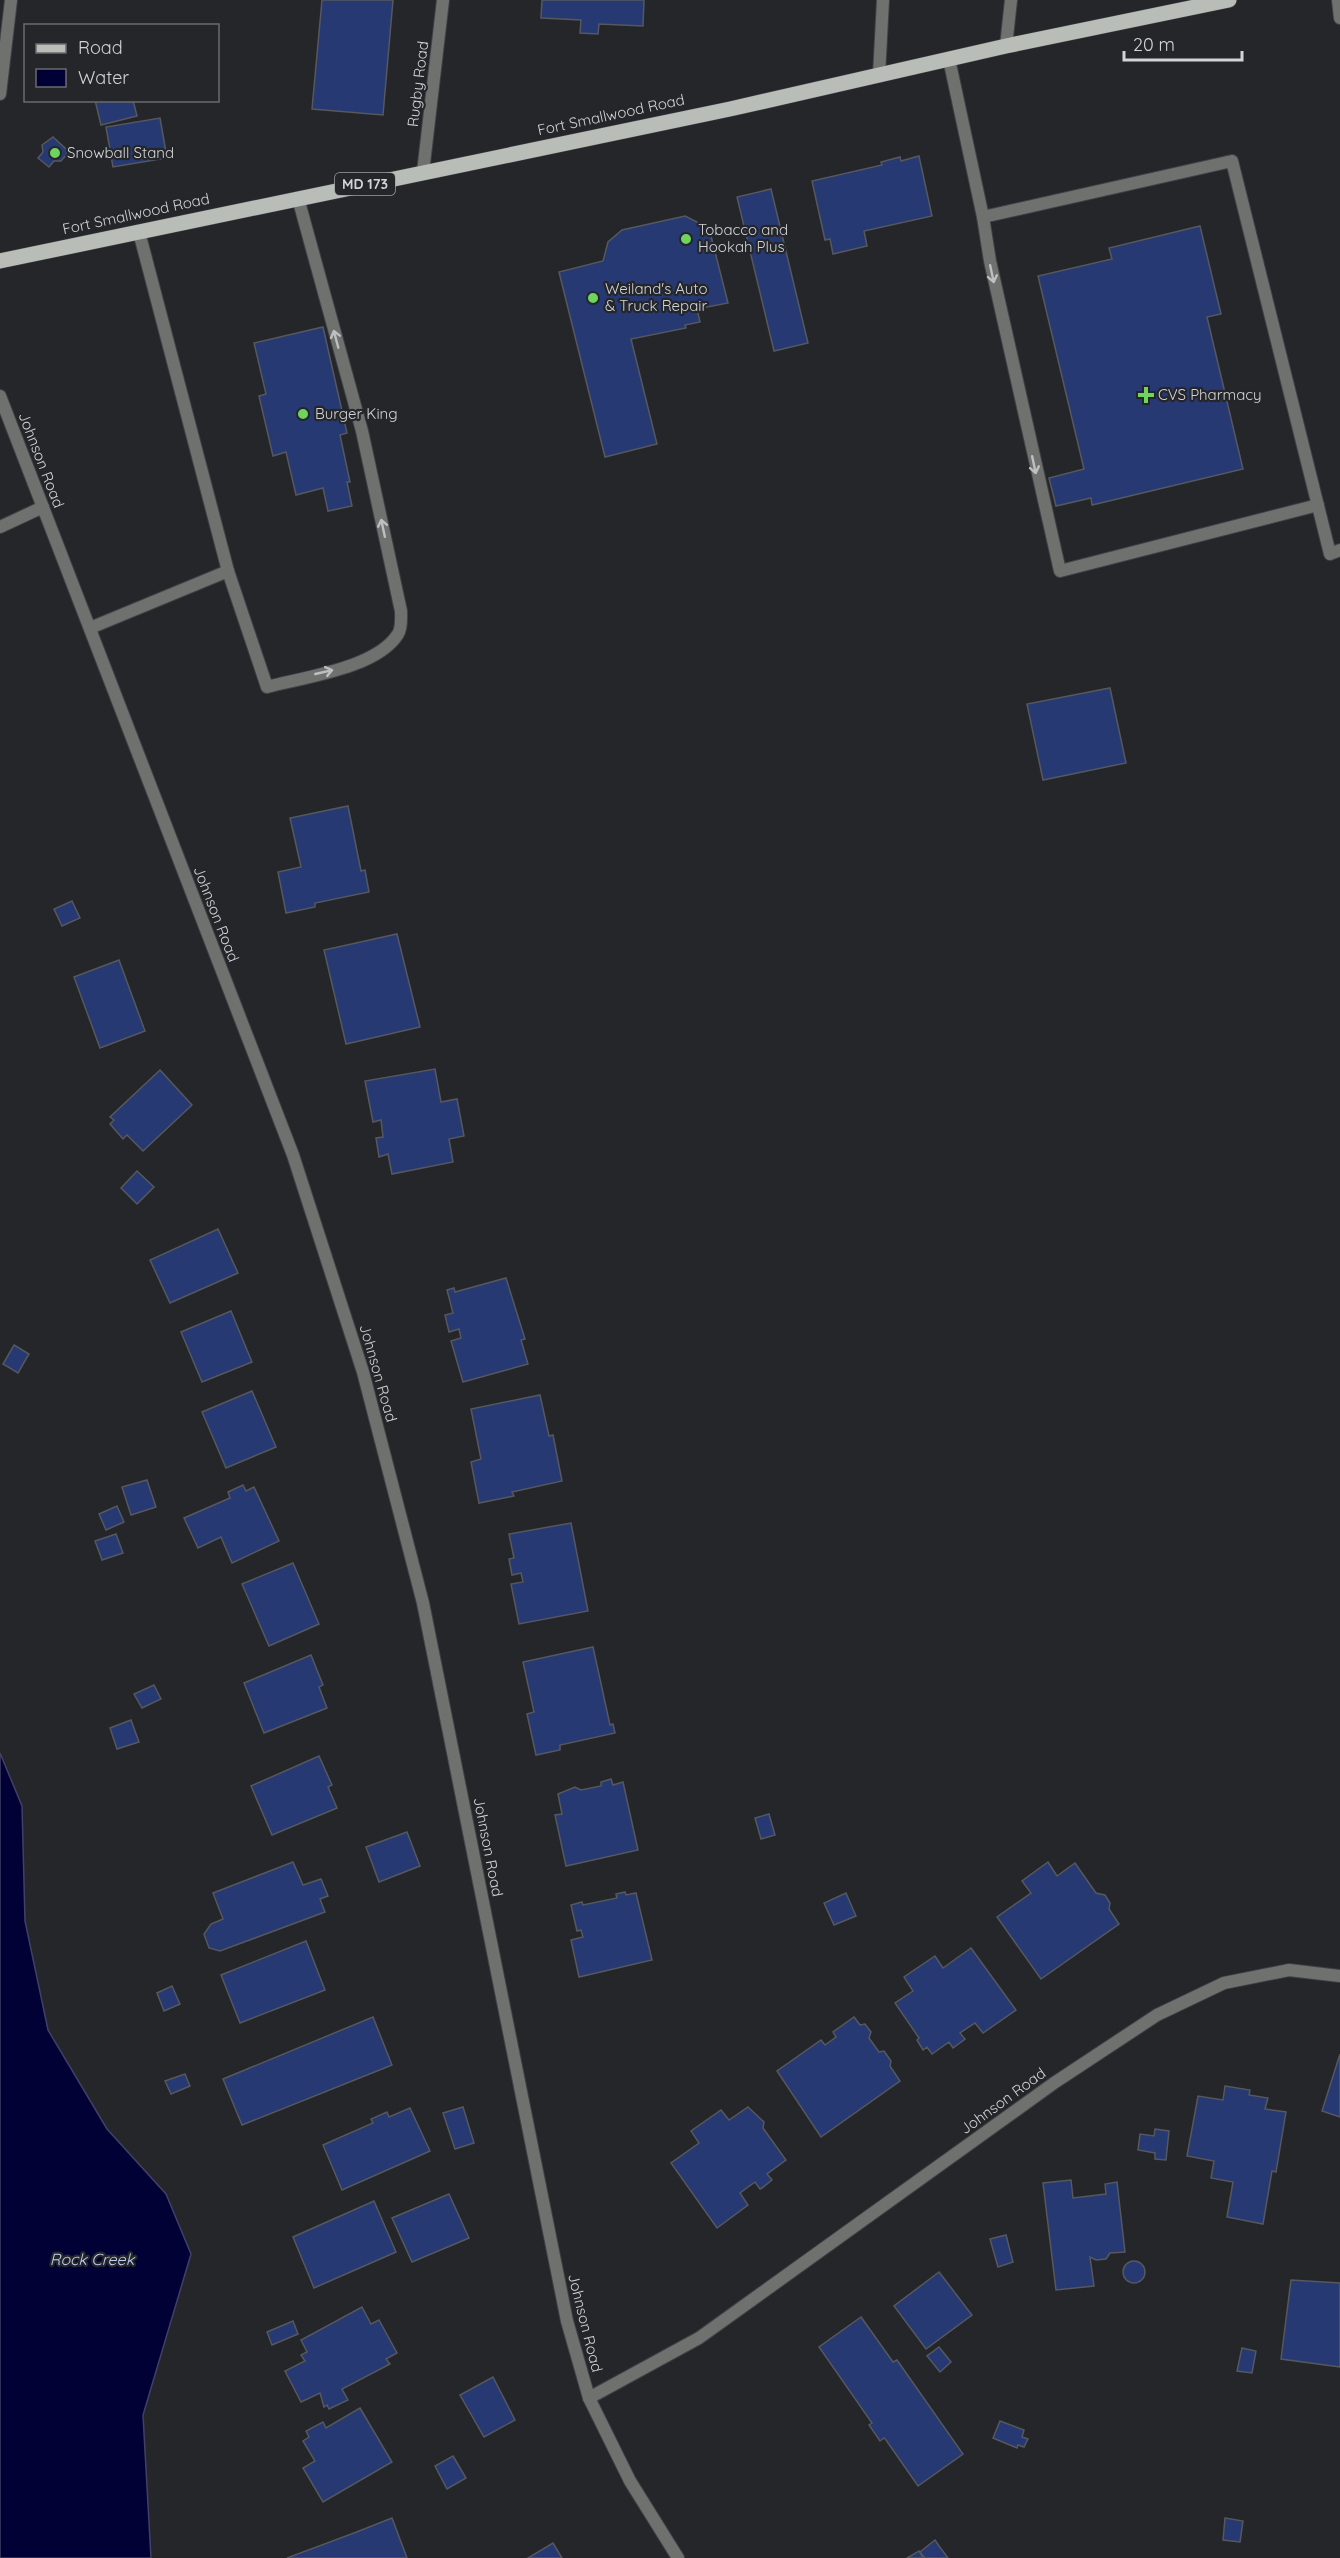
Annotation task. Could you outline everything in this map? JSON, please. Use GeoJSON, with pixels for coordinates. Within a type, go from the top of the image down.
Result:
{"type":"FeatureCollection","features":[{"type":"Feature","properties":{"kind":"main road","name":"Fort Smallwood Road"},"geometry":{"type":"LineString","coordinates":[[0,261],[730,109],[1006,46],[1229,0]]}},
{"type":"Feature","properties":{"kind":"street"},"geometry":{"type":"LineString","coordinates":[[0,94],[11,0]]}},
{"type":"Feature","properties":{"kind":"street","name":"Rugby Road"},"geometry":{"type":"LineString","coordinates":[[423,172],[443,0]]}},
{"type":"Feature","properties":{"kind":"street"},"geometry":{"type":"LineString","coordinates":[[879,75],[883,0]]}},
{"type":"Feature","properties":{"kind":"street"},"geometry":{"type":"LineString","coordinates":[[1006,46],[1011,0]]}},
{"type":"Feature","properties":{"kind":"street"},"geometry":{"type":"LineString","coordinates":[[1338,0],[1340,18]]}},
{"type":"Feature","properties":{"kind":"street"},"geometry":{"type":"LineString","coordinates":[[949,59],[983,217],[990,261],[1060,572],[1318,505]]}},
{"type":"Feature","properties":{"kind":"street"},"geometry":{"type":"LineString","coordinates":[[983,217],[1232,161],[1330,554],[1340,550]]}},
{"type":"Feature","properties":{"kind":"street"},"geometry":{"type":"LineString","coordinates":[[139,232],[228,571],[267,687],[364,663],[387,648],[400,632],[401,611],[362,431],[298,198]]}},
{"type":"Feature","properties":{"kind":"street","name":"Johnson Road"},"geometry":{"type":"LineString","coordinates":[[0,396],[293,1155],[363,1372],[423,1603],[567,2321],[589,2398],[630,2481],[678,2558]]}},
{"type":"Feature","properties":{"kind":"street"},"geometry":{"type":"LineString","coordinates":[[0,526],[43,507]]}},
{"type":"Feature","properties":{"kind":"street"},"geometry":{"type":"LineString","coordinates":[[90,628],[228,571]]}},
{"type":"Feature","properties":{"kind":"street","name":"Johnson Road"},"geometry":{"type":"LineString","coordinates":[[589,2398],[699,2338],[1054,2083],[1157,2015],[1224,1983],[1289,1970],[1340,1976]]}},
{"type":"Feature","properties":{"kind":"water","name":"Rock Creek"},"geometry":{"type":"Polygon","coordinates":[[[0,1753],[22,1806],[25,1921],[48,2030],[107,2129],[166,2194],[191,2254],[143,2415],[151,2558],[0,2558],[0,1753]]]}},
{"type":"Feature","properties":{"kind":"building"},"geometry":{"type":"Polygon","coordinates":[[[322,0],[393,0],[383,115],[312,109],[322,0]]]}},
{"type":"Feature","properties":{"kind":"building"},"geometry":{"type":"Polygon","coordinates":[[[542,0],[644,0],[643,26],[599,24],[598,34],[580,33],[581,20],[541,18],[542,0]]]}},
{"type":"Feature","properties":{"kind":"building"},"geometry":{"type":"Polygon","coordinates":[[[95,102],[134,102],[137,116],[101,125],[95,102]]]}},
{"type":"Feature","properties":{"kind":"building"},"geometry":{"type":"Polygon","coordinates":[[[160,118],[167,158],[113,167],[106,127],[160,118]]]}},
{"type":"Feature","properties":{"kind":"building","name":"Snowball Stand"},"geometry":{"type":"Polygon","coordinates":[[[53,137],[66,149],[67,154],[61,161],[54,161],[49,167],[38,158],[43,152],[42,145],[53,137]]]}},
{"type":"Feature","properties":{"kind":"building"},"geometry":{"type":"Polygon","coordinates":[[[919,156],[932,216],[864,231],[867,246],[833,254],[830,239],[825,240],[812,181],[882,165],[881,162],[900,157],[901,161],[919,156]]]}},
{"type":"Feature","properties":{"kind":"building"},"geometry":{"type":"Polygon","coordinates":[[[771,189],[808,343],[774,351],[737,197],[771,189]]]}},
{"type":"Feature","properties":{"kind":"building"},"geometry":{"type":"Polygon","coordinates":[[[685,216],[703,225],[711,236],[728,303],[697,309],[700,322],[685,325],[686,328],[631,339],[657,444],[605,457],[559,272],[603,261],[608,242],[622,230],[685,216]]]}},
{"type":"Feature","properties":{"kind":"building","name":"CVS Pharmacy"},"geometry":{"type":"Polygon","coordinates":[[[1200,226],[1221,314],[1207,317],[1243,469],[1092,505],[1091,498],[1056,506],[1049,478],[1084,469],[1038,276],[1112,259],[1109,248],[1200,226]]]}},
{"type":"Feature","properties":{"kind":"building","name":"Burger King"},"geometry":{"type":"Polygon","coordinates":[[[323,327],[347,433],[340,435],[350,482],[347,482],[352,506],[328,511],[323,488],[296,495],[286,452],[273,456],[259,396],[266,394],[254,343],[323,327]]]}},
{"type":"Feature","properties":{"kind":"building"},"geometry":{"type":"Polygon","coordinates":[[[1110,688],[1126,763],[1043,780],[1027,704],[1110,688]]]}},
{"type":"Feature","properties":{"kind":"building"},"geometry":{"type":"Polygon","coordinates":[[[348,806],[361,871],[365,870],[369,892],[315,903],[315,907],[286,913],[278,872],[301,867],[290,818],[348,806]]]}},
{"type":"Feature","properties":{"kind":"building"},"geometry":{"type":"Polygon","coordinates":[[[72,901],[80,918],[62,926],[54,909],[72,901]]]}},
{"type":"Feature","properties":{"kind":"building"},"geometry":{"type":"Polygon","coordinates":[[[397,934],[420,1027],[346,1044],[324,950],[397,934]]]}},
{"type":"Feature","properties":{"kind":"building"},"geometry":{"type":"Polygon","coordinates":[[[119,960],[145,1031],[100,1048],[74,977],[119,960]]]}},
{"type":"Feature","properties":{"kind":"building"},"geometry":{"type":"Polygon","coordinates":[[[435,1069],[441,1102],[457,1099],[464,1136],[449,1139],[453,1162],[392,1174],[388,1154],[379,1157],[376,1138],[383,1137],[381,1120],[373,1122],[365,1081],[435,1069]]]}},
{"type":"Feature","properties":{"kind":"building"},"geometry":{"type":"Polygon","coordinates":[[[160,1070],[192,1105],[143,1151],[127,1135],[123,1139],[110,1124],[114,1120],[110,1117],[160,1070]]]}},
{"type":"Feature","properties":{"kind":"building"},"geometry":{"type":"Polygon","coordinates":[[[137,1171],[154,1187],[137,1204],[121,1188],[137,1171]]]}},
{"type":"Feature","properties":{"kind":"building"},"geometry":{"type":"Polygon","coordinates":[[[218,1229],[238,1273],[170,1303],[150,1260],[218,1229]]]}},
{"type":"Feature","properties":{"kind":"building"},"geometry":{"type":"Polygon","coordinates":[[[506,1278],[525,1339],[521,1340],[528,1364],[463,1382],[451,1341],[461,1338],[459,1329],[449,1332],[445,1315],[453,1313],[447,1290],[454,1288],[455,1292],[506,1278]]]}},
{"type":"Feature","properties":{"kind":"building"},"geometry":{"type":"Polygon","coordinates":[[[231,1311],[252,1362],[202,1382],[181,1332],[231,1311]]]}},
{"type":"Feature","properties":{"kind":"building"},"geometry":{"type":"Polygon","coordinates":[[[14,1345],[29,1354],[18,1373],[3,1364],[14,1345]]]}},
{"type":"Feature","properties":{"kind":"building"},"geometry":{"type":"Polygon","coordinates":[[[252,1391],[276,1447],[226,1468],[202,1412],[252,1391]]]}},
{"type":"Feature","properties":{"kind":"building"},"geometry":{"type":"Polygon","coordinates":[[[540,1395],[549,1436],[553,1435],[562,1481],[512,1492],[514,1496],[479,1503],[471,1462],[481,1459],[471,1409],[540,1395]]]}},
{"type":"Feature","properties":{"kind":"building"},"geometry":{"type":"Polygon","coordinates":[[[147,1480],[156,1507],[131,1515],[122,1487],[147,1480]]]}},
{"type":"Feature","properties":{"kind":"building"},"geometry":{"type":"Polygon","coordinates":[[[243,1485],[246,1491],[254,1487],[279,1541],[232,1563],[221,1537],[198,1548],[184,1518],[230,1498],[228,1492],[243,1485]]]}},
{"type":"Feature","properties":{"kind":"building"},"geometry":{"type":"Polygon","coordinates":[[[117,1506],[124,1522],[106,1530],[99,1514],[117,1506]]]}},
{"type":"Feature","properties":{"kind":"building"},"geometry":{"type":"Polygon","coordinates":[[[571,1523],[588,1611],[519,1624],[511,1584],[523,1582],[521,1573],[512,1575],[509,1559],[514,1558],[509,1534],[571,1523]]]}},
{"type":"Feature","properties":{"kind":"building"},"geometry":{"type":"Polygon","coordinates":[[[116,1534],[123,1553],[102,1560],[95,1541],[116,1534]]]}},
{"type":"Feature","properties":{"kind":"building"},"geometry":{"type":"Polygon","coordinates":[[[293,1563],[319,1624],[269,1646],[242,1584],[293,1563]]]}},
{"type":"Feature","properties":{"kind":"building"},"geometry":{"type":"Polygon","coordinates":[[[593,1647],[610,1725],[613,1724],[615,1733],[560,1745],[560,1750],[536,1755],[527,1714],[534,1712],[523,1662],[593,1647]]]}},
{"type":"Feature","properties":{"kind":"building"},"geometry":{"type":"Polygon","coordinates":[[[311,1655],[323,1685],[319,1687],[327,1708],[264,1733],[244,1683],[311,1655]]]}},
{"type":"Feature","properties":{"kind":"building"},"geometry":{"type":"Polygon","coordinates":[[[154,1685],[161,1699],[142,1708],[134,1694],[154,1685]]]}},
{"type":"Feature","properties":{"kind":"building"},"geometry":{"type":"Polygon","coordinates":[[[131,1720],[139,1742],[117,1749],[110,1728],[131,1720]]]}},
{"type":"Feature","properties":{"kind":"building"},"geometry":{"type":"Polygon","coordinates":[[[319,1756],[332,1785],[328,1787],[337,1808],[272,1835],[251,1786],[319,1756]]]}},
{"type":"Feature","properties":{"kind":"building"},"geometry":{"type":"Polygon","coordinates":[[[611,1779],[613,1785],[623,1782],[638,1850],[566,1866],[555,1815],[562,1814],[558,1794],[575,1787],[581,1790],[601,1786],[601,1782],[611,1779]]]}},
{"type":"Feature","properties":{"kind":"building"},"geometry":{"type":"Polygon","coordinates":[[[769,1814],[775,1835],[761,1839],[755,1818],[769,1814]]]}},
{"type":"Feature","properties":{"kind":"building"},"geometry":{"type":"Polygon","coordinates":[[[407,1832],[420,1866],[379,1882],[366,1847],[407,1832]]]}},
{"type":"Feature","properties":{"kind":"building"},"geometry":{"type":"Polygon","coordinates":[[[293,1862],[303,1885],[321,1879],[328,1896],[320,1899],[325,1912],[220,1951],[209,1948],[204,1934],[211,1924],[223,1919],[213,1893],[293,1862]]]}},
{"type":"Feature","properties":{"kind":"building"},"geometry":{"type":"Polygon","coordinates":[[[1048,1862],[1057,1876],[1075,1863],[1096,1893],[1105,1895],[1110,1903],[1109,1909],[1119,1924],[1041,1979],[997,1917],[1031,1893],[1022,1881],[1048,1862]]]}},
{"type":"Feature","properties":{"kind":"building"},"geometry":{"type":"Polygon","coordinates":[[[625,1892],[626,1895],[636,1893],[652,1960],[579,1977],[571,1940],[583,1937],[581,1930],[577,1931],[571,1905],[582,1902],[583,1905],[617,1898],[616,1894],[625,1892]]]}},
{"type":"Feature","properties":{"kind":"building"},"geometry":{"type":"Polygon","coordinates":[[[846,1893],[856,1916],[834,1925],[824,1903],[846,1893]]]}},
{"type":"Feature","properties":{"kind":"building"},"geometry":{"type":"Polygon","coordinates":[[[306,1941],[325,1990],[240,2023],[221,1975],[306,1941]]]}},
{"type":"Feature","properties":{"kind":"building"},"geometry":{"type":"Polygon","coordinates":[[[971,1948],[1016,2010],[983,2033],[975,2023],[960,2033],[965,2039],[953,2048],[949,2042],[932,2054],[927,2047],[923,2050],[917,2040],[919,2038],[895,2003],[913,1991],[904,1977],[935,1956],[943,1968],[971,1948]]]}},
{"type":"Feature","properties":{"kind":"building"},"geometry":{"type":"Polygon","coordinates":[[[172,1986],[180,2004],[164,2011],[157,1993],[172,1986]]]}},
{"type":"Feature","properties":{"kind":"building"},"geometry":{"type":"Polygon","coordinates":[[[373,2017],[392,2065],[242,2125],[223,2079],[373,2017]]]}},
{"type":"Feature","properties":{"kind":"building"},"geometry":{"type":"Polygon","coordinates":[[[854,2017],[860,2025],[865,2024],[871,2032],[869,2038],[879,2052],[884,2051],[900,2081],[821,2137],[777,2071],[821,2040],[825,2045],[836,2037],[833,2032],[854,2017]]]}},
{"type":"Feature","properties":{"kind":"building"},"geometry":{"type":"Polygon","coordinates":[[[1340,2054],[1340,2117],[1322,2111],[1340,2054]]]}},
{"type":"Feature","properties":{"kind":"building"},"geometry":{"type":"Polygon","coordinates":[[[185,2074],[190,2086],[171,2094],[165,2081],[185,2074]]]}},
{"type":"Feature","properties":{"kind":"building"},"geometry":{"type":"Polygon","coordinates":[[[1225,2086],[1250,2090],[1249,2095],[1268,2098],[1265,2109],[1286,2112],[1276,2172],[1272,2171],[1263,2224],[1227,2217],[1233,2182],[1211,2178],[1214,2161],[1187,2156],[1198,2096],[1223,2100],[1225,2086]]]}},
{"type":"Feature","properties":{"kind":"building"},"geometry":{"type":"Polygon","coordinates":[[[463,2107],[474,2143],[455,2149],[443,2113],[463,2107]]]}},
{"type":"Feature","properties":{"kind":"building"},"geometry":{"type":"Polygon","coordinates":[[[748,2107],[764,2122],[763,2128],[786,2160],[767,2174],[772,2180],[762,2188],[760,2189],[755,2182],[740,2193],[748,2205],[717,2228],[671,2163],[699,2143],[691,2131],[721,2110],[729,2120],[748,2107]]]}},
{"type":"Feature","properties":{"kind":"building"},"geometry":{"type":"Polygon","coordinates":[[[410,2108],[430,2151],[342,2190],[323,2145],[373,2123],[371,2119],[387,2112],[389,2117],[410,2108]]]}},
{"type":"Feature","properties":{"kind":"building"},"geometry":{"type":"Polygon","coordinates":[[[1155,2129],[1169,2131],[1166,2160],[1155,2159],[1155,2153],[1138,2150],[1140,2134],[1154,2136],[1155,2129]]]}},
{"type":"Feature","properties":{"kind":"building"},"geometry":{"type":"Polygon","coordinates":[[[1071,2180],[1073,2198],[1106,2194],[1105,2184],[1117,2182],[1125,2252],[1110,2253],[1106,2259],[1096,2260],[1090,2257],[1094,2286],[1056,2290],[1043,2183],[1071,2180]]]}},
{"type":"Feature","properties":{"kind":"building"},"geometry":{"type":"Polygon","coordinates":[[[449,2194],[469,2238],[412,2262],[392,2218],[449,2194]]]}},
{"type":"Feature","properties":{"kind":"building"},"geometry":{"type":"Polygon","coordinates":[[[374,2201],[396,2252],[314,2288],[293,2237],[374,2201]]]}},
{"type":"Feature","properties":{"kind":"building"},"geometry":{"type":"Polygon","coordinates":[[[1006,2235],[1013,2262],[998,2267],[990,2239],[1006,2235]]]}},
{"type":"Feature","properties":{"kind":"building"},"geometry":{"type":"Polygon","coordinates":[[[1134,2261],[1142,2264],[1145,2272],[1142,2280],[1134,2283],[1126,2280],[1123,2272],[1126,2264],[1134,2261]]]}},
{"type":"Feature","properties":{"kind":"building"},"geometry":{"type":"Polygon","coordinates":[[[939,2272],[972,2315],[926,2349],[894,2306],[939,2272]]]}},
{"type":"Feature","properties":{"kind":"building"},"geometry":{"type":"Polygon","coordinates":[[[1291,2280],[1340,2283],[1340,2367],[1281,2359],[1291,2280]]]}},
{"type":"Feature","properties":{"kind":"building"},"geometry":{"type":"Polygon","coordinates":[[[362,2307],[371,2324],[379,2320],[397,2353],[386,2359],[390,2364],[342,2389],[348,2400],[329,2409],[327,2405],[324,2407],[320,2393],[301,2402],[285,2371],[305,2361],[301,2355],[307,2352],[301,2340],[362,2307]]]}},
{"type":"Feature","properties":{"kind":"building"},"geometry":{"type":"Polygon","coordinates":[[[861,2317],[893,2362],[897,2360],[963,2454],[918,2486],[886,2440],[884,2438],[880,2441],[869,2425],[872,2423],[819,2347],[861,2317]]]}},
{"type":"Feature","properties":{"kind":"building"},"geometry":{"type":"Polygon","coordinates":[[[293,2321],[298,2334],[272,2345],[267,2332],[293,2321]]]}},
{"type":"Feature","properties":{"kind":"building"},"geometry":{"type":"Polygon","coordinates":[[[939,2347],[951,2362],[940,2372],[927,2356],[939,2347]]]}},
{"type":"Feature","properties":{"kind":"building"},"geometry":{"type":"Polygon","coordinates":[[[1242,2348],[1256,2351],[1252,2373],[1237,2371],[1242,2348]]]}},
{"type":"Feature","properties":{"kind":"building"},"geometry":{"type":"Polygon","coordinates":[[[493,2377],[515,2420],[484,2437],[460,2395],[493,2377]]]}},
{"type":"Feature","properties":{"kind":"building"},"geometry":{"type":"Polygon","coordinates":[[[360,2408],[392,2462],[323,2502],[303,2468],[315,2461],[303,2441],[309,2437],[306,2431],[323,2422],[326,2428],[360,2408]]]}},
{"type":"Feature","properties":{"kind":"building"},"geometry":{"type":"Polygon","coordinates":[[[1000,2421],[1024,2430],[1022,2437],[1028,2439],[1024,2447],[1018,2445],[1017,2448],[993,2438],[1000,2421]]]}},
{"type":"Feature","properties":{"kind":"building"},"geometry":{"type":"Polygon","coordinates":[[[453,2456],[466,2478],[447,2489],[435,2466],[453,2456]]]}},
{"type":"Feature","properties":{"kind":"building"},"geometry":{"type":"Polygon","coordinates":[[[392,2518],[407,2558],[287,2558],[354,2533],[392,2518]]]}},
{"type":"Feature","properties":{"kind":"building"},"geometry":{"type":"Polygon","coordinates":[[[1225,2518],[1243,2521],[1240,2542],[1223,2540],[1225,2518]]]}},
{"type":"Feature","properties":{"kind":"building"},"geometry":{"type":"Polygon","coordinates":[[[935,2540],[948,2558],[925,2558],[920,2552],[935,2540]]]}},
{"type":"Feature","properties":{"kind":"building"},"geometry":{"type":"Polygon","coordinates":[[[553,2543],[562,2558],[528,2558],[553,2543]]]}},
{"type":"Feature","properties":{"kind":"building"},"geometry":{"type":"Polygon","coordinates":[[[919,2551],[923,2558],[907,2558],[919,2551]]]}},
{"type":"Feature","properties":{"kind":"place","name":"Snowball Stand"},"geometry":{"type":"Point","coordinates":[55,153]}},
{"type":"Feature","properties":{"kind":"place","name":"Tobacco and Hookah Plus"},"geometry":{"type":"Point","coordinates":[686,239]}},
{"type":"Feature","properties":{"kind":"place","name":"Weiland's Auto & Truck Repair"},"geometry":{"type":"Point","coordinates":[593,298]}},
{"type":"Feature","properties":{"kind":"place","name":"CVS Pharmacy"},"geometry":{"type":"Point","coordinates":[1146,395]}},
{"type":"Feature","properties":{"kind":"place","name":"Burger King"},"geometry":{"type":"Point","coordinates":[303,414]}}]}
